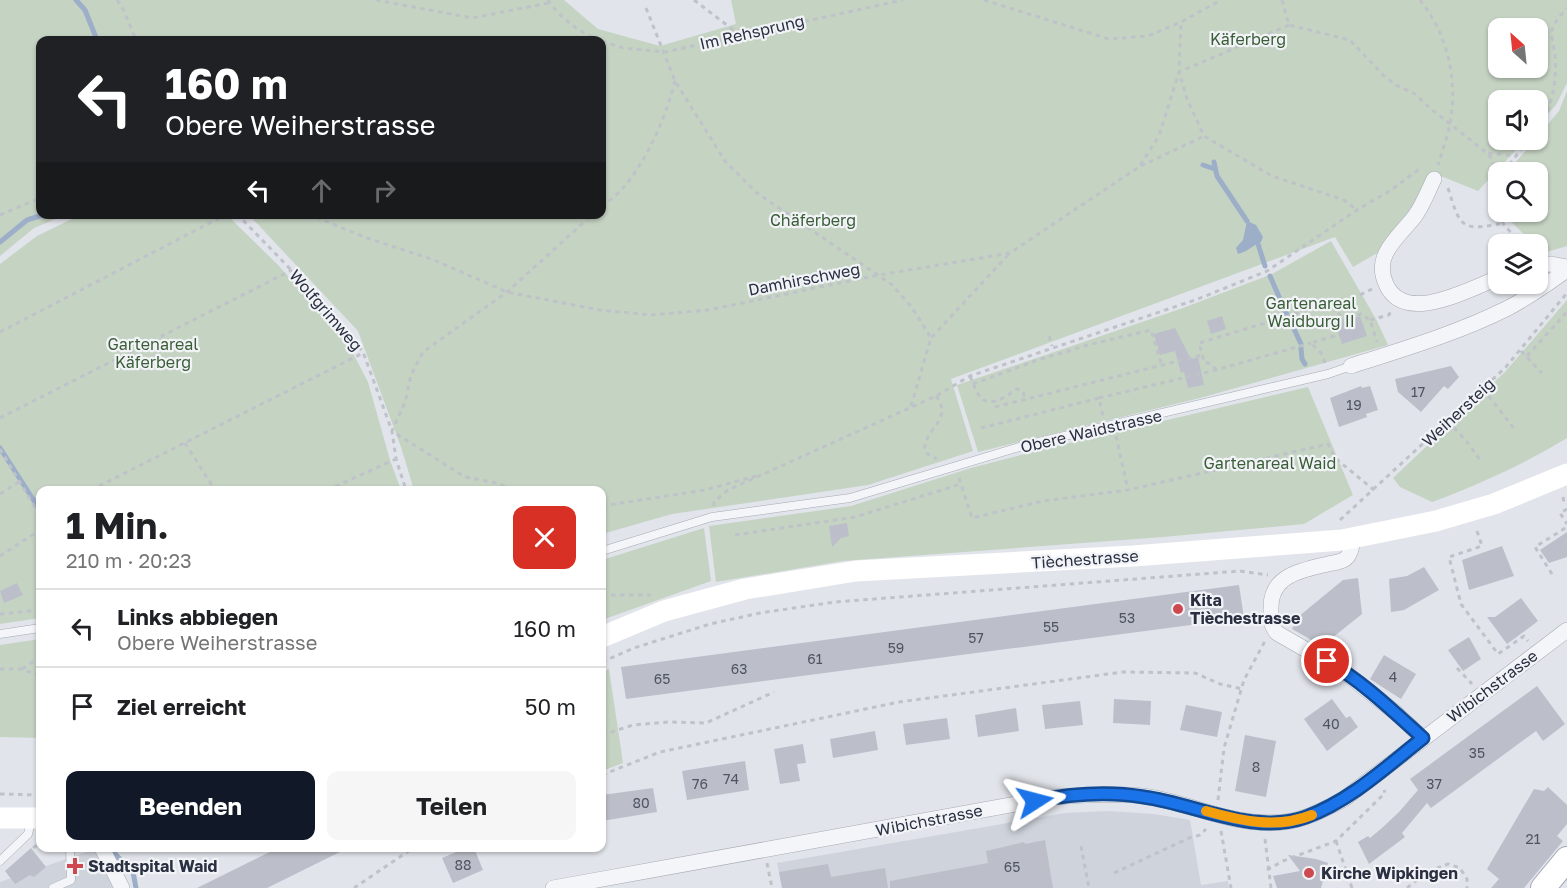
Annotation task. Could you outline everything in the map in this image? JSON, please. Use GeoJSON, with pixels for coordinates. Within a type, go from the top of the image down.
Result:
{"type":"FeatureCollection","features":[{"type":"Feature","properties":{"kind":"main road"},"geometry":{"type":"LineString","coordinates":[[1543,888],[1567,859]]}},
{"type":"Feature","properties":{"kind":"street"},"geometry":{"type":"LineString","coordinates":[[1441,178],[1386,252],[1382,262],[1382,273],[1389,291],[1399,299],[1416,304],[1428,304],[1488,282]]}},
{"type":"Feature","properties":{"kind":"street"},"geometry":{"type":"LineString","coordinates":[[1548,264],[1567,268]]}},
{"type":"Feature","properties":{"kind":"street","name":"Obere Waidstrasse"},"geometry":{"type":"LineString","coordinates":[[1351,366],[1471,325],[1509,307],[1567,268]]}},
{"type":"Feature","properties":{"kind":"street","name":"Tièchestrasse"},"geometry":{"type":"LineString","coordinates":[[606,635],[664,611],[745,589],[856,572],[1132,556],[1354,538],[1436,521],[1494,504],[1567,474]]}},
{"type":"Feature","properties":{"kind":"street"},"geometry":{"type":"LineString","coordinates":[[1354,538],[1350,553],[1345,559],[1309,568],[1281,580],[1275,587],[1271,602],[1273,628],[1277,633],[1343,670],[1423,738]]}},
{"type":"Feature","properties":{"kind":"street","name":"Wibichstrasse"},"geometry":{"type":"LineString","coordinates":[[553,888],[1055,797],[1101,794],[1143,796],[1186,805],[1218,815],[1263,823],[1284,822],[1314,814],[1344,799],[1567,630]]}},
{"type":"Feature","properties":{"kind":"street"},"geometry":{"type":"LineString","coordinates":[[0,818],[36,818]]}},
{"type":"Feature","properties":{"kind":"street"},"geometry":{"type":"LineString","coordinates":[[104,852],[122,888]]}},
{"type":"Feature","properties":{"kind":"lane","name":"Obere Waidstrasse"},"geometry":{"type":"LineString","coordinates":[[606,550],[712,516],[850,498],[1026,445],[1328,374],[1351,366]]}},
{"type":"Feature","properties":{"kind":"lane"},"geometry":{"type":"LineString","coordinates":[[0,634],[36,629]]}},
{"type":"Feature","properties":{"kind":"lane"},"geometry":{"type":"LineString","coordinates":[[0,861],[28,834],[36,818]]}},
{"type":"Feature","properties":{"kind":"lane"},"geometry":{"type":"LineString","coordinates":[[53,888],[71,880],[70,852]]}},
{"type":"Feature","properties":{"kind":"path"},"geometry":{"type":"LineString","coordinates":[[117,0],[134,36]]}},
{"type":"Feature","properties":{"kind":"path"},"geometry":{"type":"LineString","coordinates":[[376,0],[472,18],[549,1]]}},
{"type":"Feature","properties":{"kind":"path"},"geometry":{"type":"LineString","coordinates":[[694,0],[740,35]]}},
{"type":"Feature","properties":{"kind":"path","name":"Im Rehsprung"},"geometry":{"type":"LineString","coordinates":[[606,43],[623,48],[665,52],[903,0]]}},
{"type":"Feature","properties":{"kind":"path"},"geometry":{"type":"LineString","coordinates":[[984,0],[1109,39],[1148,36],[1181,22],[1221,0]]}},
{"type":"Feature","properties":{"kind":"path"},"geometry":{"type":"LineString","coordinates":[[1282,0],[1289,25]]}},
{"type":"Feature","properties":{"kind":"path"},"geometry":{"type":"LineString","coordinates":[[1420,0],[1438,27],[1451,69],[1450,123],[1439,163],[1441,178],[1456,215],[1465,225],[1476,228],[1503,223],[1513,234]]}},
{"type":"Feature","properties":{"kind":"path","name":"Im Rehsprung"},"geometry":{"type":"LineString","coordinates":[[549,1],[570,22],[590,36]]}},
{"type":"Feature","properties":{"kind":"path"},"geometry":{"type":"LineString","coordinates":[[646,8],[675,81],[725,161],[757,193],[891,284],[911,306],[931,338]]}},
{"type":"Feature","properties":{"kind":"path"},"geometry":{"type":"LineString","coordinates":[[1548,107],[1557,74],[1552,30],[1567,8]]}},
{"type":"Feature","properties":{"kind":"path","name":"Damhirschweg"},"geometry":{"type":"LineString","coordinates":[[320,219],[367,238],[434,260],[507,292],[600,310],[651,315],[708,310],[879,275],[1010,253],[1139,167],[1159,136],[1179,72],[1181,22]]}},
{"type":"Feature","properties":{"kind":"path"},"geometry":{"type":"LineString","coordinates":[[1357,210],[1344,200],[1272,176],[1204,136],[1187,99],[1179,72],[1289,25],[1350,40],[1384,76],[1415,94],[1487,153],[1493,162]]}},
{"type":"Feature","properties":{"kind":"path"},"geometry":{"type":"LineString","coordinates":[[606,203],[623,188],[651,146],[675,81]]}},
{"type":"Feature","properties":{"kind":"path"},"geometry":{"type":"LineString","coordinates":[[1139,167],[1204,136]]}},
{"type":"Feature","properties":{"kind":"path"},"geometry":{"type":"LineString","coordinates":[[1512,162],[1520,150]]}},
{"type":"Feature","properties":{"kind":"path"},"geometry":{"type":"LineString","coordinates":[[1487,153],[1516,156]]}},
{"type":"Feature","properties":{"kind":"path"},"geometry":{"type":"LineString","coordinates":[[1439,163],[1441,178]]}},
{"type":"Feature","properties":{"kind":"path"},"geometry":{"type":"LineString","coordinates":[[712,516],[714,502],[728,490],[936,396],[970,376],[1267,271],[1357,210],[1391,190],[1420,168]]}},
{"type":"Feature","properties":{"kind":"path"},"geometry":{"type":"LineString","coordinates":[[0,215],[36,200]]}},
{"type":"Feature","properties":{"kind":"path"},"geometry":{"type":"LineString","coordinates":[[0,332],[217,219]]}},
{"type":"Feature","properties":{"kind":"path","name":"Wolfgrimweg"},"geometry":{"type":"LineString","coordinates":[[242,219],[328,308],[363,352],[392,431],[396,459],[405,486]]}},
{"type":"Feature","properties":{"kind":"path"},"geometry":{"type":"LineString","coordinates":[[504,486],[465,477],[392,431],[405,402],[411,375],[423,352],[507,292],[587,219]]}},
{"type":"Feature","properties":{"kind":"path"},"geometry":{"type":"LineString","coordinates":[[910,407],[931,338],[1010,253]]}},
{"type":"Feature","properties":{"kind":"path"},"geometry":{"type":"LineString","coordinates":[[0,418],[292,270]]}},
{"type":"Feature","properties":{"kind":"path"},"geometry":{"type":"LineString","coordinates":[[1336,307],[1363,292],[1386,284]]}},
{"type":"Feature","properties":{"kind":"path","name":"Weihersteig"},"geometry":{"type":"LineString","coordinates":[[1338,522],[1483,389],[1521,351],[1567,293]]}},
{"type":"Feature","properties":{"kind":"path"},"geometry":{"type":"LineString","coordinates":[[1216,370],[1212,364],[1204,362],[1199,343],[1292,315],[1332,300],[1342,320]]}},
{"type":"Feature","properties":{"kind":"path"},"geometry":{"type":"LineString","coordinates":[[1370,320],[1389,315],[1392,309]]}},
{"type":"Feature","properties":{"kind":"path"},"geometry":{"type":"LineString","coordinates":[[1527,356],[1567,312]]}},
{"type":"Feature","properties":{"kind":"path"},"geometry":{"type":"LineString","coordinates":[[981,428],[1216,370],[1311,343],[1334,336],[1330,324],[1361,314],[1370,320],[1375,336]]}},
{"type":"Feature","properties":{"kind":"path"},"geometry":{"type":"LineString","coordinates":[[973,384],[1035,361],[1151,330],[1162,366]]}},
{"type":"Feature","properties":{"kind":"path"},"geometry":{"type":"LineString","coordinates":[[1049,336],[1052,347]]}},
{"type":"Feature","properties":{"kind":"path"},"geometry":{"type":"LineString","coordinates":[[1311,343],[1321,353],[1328,374]]}},
{"type":"Feature","properties":{"kind":"path"},"geometry":{"type":"LineString","coordinates":[[1521,351],[1542,373]]}},
{"type":"Feature","properties":{"kind":"path"},"geometry":{"type":"LineString","coordinates":[[99,486],[363,352]]}},
{"type":"Feature","properties":{"kind":"path"},"geometry":{"type":"LineString","coordinates":[[995,407],[1103,378],[1107,380],[1202,355]]}},
{"type":"Feature","properties":{"kind":"path"},"geometry":{"type":"LineString","coordinates":[[970,376],[979,398],[983,401],[1000,399],[1017,389],[1023,392],[1025,399]]}},
{"type":"Feature","properties":{"kind":"path"},"geometry":{"type":"LineString","coordinates":[[1483,389],[1516,431]]}},
{"type":"Feature","properties":{"kind":"path"},"geometry":{"type":"LineString","coordinates":[[932,457],[926,453],[924,447],[939,423],[942,412],[936,396]]}},
{"type":"Feature","properties":{"kind":"path"},"geometry":{"type":"LineString","coordinates":[[1099,398],[1106,427]]}},
{"type":"Feature","properties":{"kind":"path"},"geometry":{"type":"LineString","coordinates":[[1448,421],[1480,460]]}},
{"type":"Feature","properties":{"kind":"path"},"geometry":{"type":"LineString","coordinates":[[1115,432],[1128,490]]}},
{"type":"Feature","properties":{"kind":"path"},"geometry":{"type":"LineString","coordinates":[[185,442],[212,486]]}},
{"type":"Feature","properties":{"kind":"path"},"geometry":{"type":"LineString","coordinates":[[958,475],[972,518],[1043,501],[1128,490],[1328,444],[1335,458],[1374,490]]}},
{"type":"Feature","properties":{"kind":"path"},"geometry":{"type":"LineString","coordinates":[[0,448],[36,509]]}},
{"type":"Feature","properties":{"kind":"path"},"geometry":{"type":"LineString","coordinates":[[336,486],[396,459]]}},
{"type":"Feature","properties":{"kind":"path"},"geometry":{"type":"LineString","coordinates":[[606,505],[705,490],[765,473]]}},
{"type":"Feature","properties":{"kind":"path"},"geometry":{"type":"LineString","coordinates":[[0,494],[20,482]]}},
{"type":"Feature","properties":{"kind":"path"},"geometry":{"type":"LineString","coordinates":[[735,535],[855,517],[962,484]]}},
{"type":"Feature","properties":{"kind":"path"},"geometry":{"type":"LineString","coordinates":[[1563,497],[1564,502],[1567,501]]}},
{"type":"Feature","properties":{"kind":"path"},"geometry":{"type":"LineString","coordinates":[[1552,574],[1535,548],[1567,526],[1560,513],[1567,509]]}},
{"type":"Feature","properties":{"kind":"path"},"geometry":{"type":"LineString","coordinates":[[1477,531],[1482,546],[1449,557],[1461,604],[1498,654],[1524,636],[1536,652]]}},
{"type":"Feature","properties":{"kind":"path"},"geometry":{"type":"LineString","coordinates":[[0,556],[36,533]]}},
{"type":"Feature","properties":{"kind":"path"},"geometry":{"type":"LineString","coordinates":[[606,660],[662,637],[710,624],[760,613],[835,602],[1240,571],[1268,575],[1281,580]]}},
{"type":"Feature","properties":{"kind":"path"},"geometry":{"type":"LineString","coordinates":[[606,595],[660,593]]}},
{"type":"Feature","properties":{"kind":"path"},"geometry":{"type":"LineString","coordinates":[[0,614],[36,610]]}},
{"type":"Feature","properties":{"kind":"path"},"geometry":{"type":"LineString","coordinates":[[1208,798],[1218,800],[1224,748],[1244,680],[1273,628]]}},
{"type":"Feature","properties":{"kind":"path"},"geometry":{"type":"LineString","coordinates":[[22,669],[36,660]]}},
{"type":"Feature","properties":{"kind":"path"},"geometry":{"type":"LineString","coordinates":[[1457,668],[1467,680]]}},
{"type":"Feature","properties":{"kind":"path"},"geometry":{"type":"LineString","coordinates":[[0,669],[22,669],[36,674]]}},
{"type":"Feature","properties":{"kind":"path"},"geometry":{"type":"LineString","coordinates":[[606,773],[660,752],[899,702],[1123,672],[1195,673],[1220,684],[1242,689]]}},
{"type":"Feature","properties":{"kind":"path"},"geometry":{"type":"LineString","coordinates":[[606,734],[633,725],[668,722],[706,723],[774,692]]}},
{"type":"Feature","properties":{"kind":"path"},"geometry":{"type":"LineString","coordinates":[[1267,870],[1282,861],[1336,841],[1385,793],[1377,774]]}},
{"type":"Feature","properties":{"kind":"path"},"geometry":{"type":"LineString","coordinates":[[0,794],[36,795]]}},
{"type":"Feature","properties":{"kind":"path"},"geometry":{"type":"LineString","coordinates":[[1218,815],[1231,888]]}},
{"type":"Feature","properties":{"kind":"path"},"geometry":{"type":"LineString","coordinates":[[1263,823],[1271,888]]}},
{"type":"Feature","properties":{"kind":"path"},"geometry":{"type":"LineString","coordinates":[[1114,873],[1200,835]]}},
{"type":"Feature","properties":{"kind":"path"},"geometry":{"type":"LineString","coordinates":[[1336,841],[1352,888]]}},
{"type":"Feature","properties":{"kind":"path"},"geometry":{"type":"LineString","coordinates":[[1081,846],[1089,888]]}},
{"type":"Feature","properties":{"kind":"path"},"geometry":{"type":"LineString","coordinates":[[765,851],[772,888]]}},
{"type":"Feature","properties":{"kind":"path"},"geometry":{"type":"LineString","coordinates":[[354,888],[407,852]]}},
{"type":"Feature","properties":{"kind":"path"},"geometry":{"type":"LineString","coordinates":[[1407,888],[1427,873],[1448,864],[1460,868],[1467,879],[1467,888]]}},
{"type":"Feature","properties":{"kind":"shaded area"},"geometry":{"type":"Polygon","coordinates":[[[1109,811],[1154,814],[1190,820],[1201,885],[1228,881],[1229,888],[782,888],[777,863],[1065,813],[1109,811]]]}},
{"type":"Feature","properties":{"kind":"shaded area","name":"Stadtspital Waid"},"geometry":{"type":"Polygon","coordinates":[[[86,852],[96,852],[113,888],[0,888],[0,882],[86,852]]]}},
{"type":"Feature","properties":{"kind":"green space","name":"Chäferberg"},"geometry":{"type":"Polygon","coordinates":[[[0,0],[564,0],[598,29],[660,46],[736,24],[731,0],[1567,0],[1567,83],[1556,105],[1548,114],[1548,90],[1488,90],[1488,150],[1516,150],[1505,162],[1488,162],[1488,180],[1478,191],[1431,172],[1410,212],[1379,252],[1353,267],[1335,237],[951,379],[973,451],[868,485],[672,514],[606,533],[606,486],[413,486],[401,447],[358,331],[253,219],[606,219],[606,36],[36,36],[36,219],[55,219],[34,228],[0,256],[0,0]]]}},
{"type":"Feature","properties":{"kind":"green space"},"geometry":{"type":"Polygon","coordinates":[[[1567,91],[1567,246],[1548,252],[1548,234],[1524,234],[1511,222],[1548,222],[1548,162],[1516,162],[1526,150],[1548,150],[1548,124],[1559,111],[1567,91]]]}},
{"type":"Feature","properties":{"kind":"green space","name":"Gartenareal Käferberg"},"geometry":{"type":"Polygon","coordinates":[[[72,219],[231,219],[277,264],[345,338],[368,382],[400,486],[36,486],[36,619],[0,624],[0,264],[37,236],[72,219]]]}},
{"type":"Feature","properties":{"kind":"green space","name":"Gartenareal Waidburg II"},"geometry":{"type":"Polygon","coordinates":[[[1331,241],[1377,321],[1388,345],[1200,398],[978,452],[957,385],[1183,308],[1272,274],[1331,241]]]}},
{"type":"Feature","properties":{"kind":"green space"},"geometry":{"type":"Polygon","coordinates":[[[1567,300],[1567,438],[1501,473],[1432,502],[1400,487],[1393,478],[1505,372],[1567,300]]]}},
{"type":"Feature","properties":{"kind":"green space","name":"Gartenareal Waid"},"geometry":{"type":"Polygon","coordinates":[[[1308,387],[1353,495],[1304,524],[843,561],[716,582],[709,526],[851,506],[971,468],[1308,387]]]}},
{"type":"Feature","properties":{"kind":"green space"},"geometry":{"type":"Polygon","coordinates":[[[704,528],[711,581],[606,619],[606,559],[704,528]]]}},
{"type":"Feature","properties":{"kind":"green space"},"geometry":{"type":"Polygon","coordinates":[[[36,640],[36,738],[0,737],[0,645],[36,640]]]}},
{"type":"Feature","properties":{"kind":"green space"},"geometry":{"type":"Polygon","coordinates":[[[609,669],[623,763],[606,769],[606,670],[609,669]]]}},
{"type":"Feature","properties":{"kind":"water"},"geometry":{"type":"Polygon","coordinates":[[[1247,221],[1256,225],[1263,237],[1261,242],[1238,254],[1236,248],[1243,240],[1247,221]]]}},
{"type":"Feature","properties":{"kind":"building"},"geometry":{"type":"Polygon","coordinates":[[[1222,316],[1226,329],[1211,334],[1207,321],[1222,316]]]}},
{"type":"Feature","properties":{"kind":"building"},"geometry":{"type":"Polygon","coordinates":[[[1360,316],[1367,336],[1342,344],[1335,324],[1360,316]]]}},
{"type":"Feature","properties":{"kind":"building"},"geometry":{"type":"Polygon","coordinates":[[[1175,328],[1191,359],[1198,357],[1204,385],[1188,388],[1175,351],[1160,355],[1154,334],[1175,328]]]}},
{"type":"Feature","properties":{"kind":"building"},"geometry":{"type":"Polygon","coordinates":[[[1451,366],[1459,377],[1448,389],[1444,386],[1421,412],[1398,392],[1395,379],[1451,366]]]}},
{"type":"Feature","properties":{"kind":"building"},"geometry":{"type":"Polygon","coordinates":[[[1361,386],[1362,388],[1370,386],[1378,410],[1366,414],[1367,417],[1339,427],[1330,398],[1361,386]]]}},
{"type":"Feature","properties":{"kind":"building"},"geometry":{"type":"Polygon","coordinates":[[[847,523],[849,536],[841,538],[832,547],[829,526],[847,523]]]}},
{"type":"Feature","properties":{"kind":"building"},"geometry":{"type":"Polygon","coordinates":[[[1567,532],[1567,557],[1549,563],[1540,550],[1567,532]]]}},
{"type":"Feature","properties":{"kind":"building"},"geometry":{"type":"Polygon","coordinates":[[[1502,546],[1514,576],[1469,590],[1462,560],[1502,546]]]}},
{"type":"Feature","properties":{"kind":"building"},"geometry":{"type":"Polygon","coordinates":[[[1424,567],[1439,590],[1404,610],[1391,612],[1389,579],[1407,576],[1424,567]]]}},
{"type":"Feature","properties":{"kind":"building"},"geometry":{"type":"Polygon","coordinates":[[[1358,578],[1362,614],[1322,646],[1292,629],[1298,617],[1343,580],[1358,578]]]}},
{"type":"Feature","properties":{"kind":"building"},"geometry":{"type":"Polygon","coordinates":[[[17,583],[23,595],[4,603],[0,591],[17,583]]]}},
{"type":"Feature","properties":{"kind":"building"},"geometry":{"type":"Polygon","coordinates":[[[1239,585],[1244,618],[626,699],[621,667],[1239,585]]]}},
{"type":"Feature","properties":{"kind":"building"},"geometry":{"type":"Polygon","coordinates":[[[1521,598],[1538,621],[1507,644],[1487,617],[1495,617],[1521,598]]]}},
{"type":"Feature","properties":{"kind":"building"},"geometry":{"type":"Polygon","coordinates":[[[1469,637],[1481,659],[1463,671],[1448,650],[1469,637]]]}},
{"type":"Feature","properties":{"kind":"building"},"geometry":{"type":"Polygon","coordinates":[[[1384,655],[1416,674],[1401,699],[1370,679],[1384,655]]]}},
{"type":"Feature","properties":{"kind":"building"},"geometry":{"type":"Polygon","coordinates":[[[1537,686],[1565,724],[1543,741],[1536,731],[1431,808],[1427,803],[1402,833],[1405,837],[1369,864],[1358,842],[1368,836],[1370,838],[1382,828],[1418,790],[1410,779],[1537,686]]]}},
{"type":"Feature","properties":{"kind":"building"},"geometry":{"type":"Polygon","coordinates":[[[1114,699],[1151,701],[1150,725],[1113,723],[1114,699]]]}},
{"type":"Feature","properties":{"kind":"building"},"geometry":{"type":"Polygon","coordinates":[[[1332,699],[1346,718],[1350,716],[1358,727],[1327,751],[1304,719],[1332,699]]]}},
{"type":"Feature","properties":{"kind":"building"},"geometry":{"type":"Polygon","coordinates":[[[1080,701],[1083,725],[1045,729],[1042,705],[1080,701]]]}},
{"type":"Feature","properties":{"kind":"building"},"geometry":{"type":"Polygon","coordinates":[[[1186,705],[1222,712],[1217,737],[1180,730],[1186,705]]]}},
{"type":"Feature","properties":{"kind":"building"},"geometry":{"type":"Polygon","coordinates":[[[1016,708],[1019,731],[978,737],[975,715],[1016,708]]]}},
{"type":"Feature","properties":{"kind":"building"},"geometry":{"type":"Polygon","coordinates":[[[947,718],[950,739],[906,745],[903,724],[947,718]]]}},
{"type":"Feature","properties":{"kind":"building"},"geometry":{"type":"Polygon","coordinates":[[[875,731],[878,750],[833,758],[830,739],[875,731]]]}},
{"type":"Feature","properties":{"kind":"building"},"geometry":{"type":"Polygon","coordinates":[[[1245,735],[1276,741],[1266,797],[1235,791],[1245,735]]]}},
{"type":"Feature","properties":{"kind":"building"},"geometry":{"type":"Polygon","coordinates":[[[803,744],[806,763],[797,764],[800,781],[780,784],[774,749],[803,744]]]}},
{"type":"Feature","properties":{"kind":"building"},"geometry":{"type":"Polygon","coordinates":[[[745,761],[749,790],[687,800],[682,771],[745,761]]]}},
{"type":"Feature","properties":{"kind":"building"},"geometry":{"type":"Polygon","coordinates":[[[1548,787],[1567,805],[1567,824],[1557,836],[1563,841],[1524,888],[1491,888],[1499,879],[1487,869],[1534,789],[1544,791],[1548,787]]]}},
{"type":"Feature","properties":{"kind":"building"},"geometry":{"type":"Polygon","coordinates":[[[653,788],[657,812],[606,820],[606,794],[653,788]]]}},
{"type":"Feature","properties":{"kind":"building"},"geometry":{"type":"Polygon","coordinates":[[[1045,840],[1053,888],[890,888],[890,881],[988,863],[986,851],[1024,842],[1025,844],[1045,840]]]}},
{"type":"Feature","properties":{"kind":"building"},"geometry":{"type":"Polygon","coordinates":[[[31,848],[46,867],[34,877],[30,875],[15,884],[5,871],[31,848]]]}},
{"type":"Feature","properties":{"kind":"building"},"geometry":{"type":"Polygon","coordinates":[[[270,852],[340,852],[267,888],[197,888],[270,852]]]}},
{"type":"Feature","properties":{"kind":"building"},"geometry":{"type":"Polygon","coordinates":[[[456,852],[476,852],[483,870],[453,883],[442,858],[456,852]]]}},
{"type":"Feature","properties":{"kind":"building","name":"Kirche Wipkingen"},"geometry":{"type":"Polygon","coordinates":[[[1288,855],[1328,863],[1321,888],[1277,888],[1273,876],[1300,871],[1288,855]]]}},
{"type":"Feature","properties":{"kind":"building"},"geometry":{"type":"Polygon","coordinates":[[[828,864],[831,877],[885,868],[888,888],[782,888],[779,872],[828,864]]]}},
{"type":"Feature","properties":{"kind":"waterway"},"geometry":{"type":"LineString","coordinates":[[76,0],[85,10],[95,36]]}},
{"type":"Feature","properties":{"kind":"waterway"},"geometry":{"type":"LineString","coordinates":[[1214,162],[1217,176],[1247,221]]}},
{"type":"Feature","properties":{"kind":"waterway"},"geometry":{"type":"LineString","coordinates":[[1203,165],[1215,169]]}},
{"type":"Feature","properties":{"kind":"waterway"},"geometry":{"type":"LineString","coordinates":[[0,242],[27,220],[36,217]]}},
{"type":"Feature","properties":{"kind":"waterway"},"geometry":{"type":"LineString","coordinates":[[1258,244],[1265,266]]}},
{"type":"Feature","properties":{"kind":"waterway"},"geometry":{"type":"LineString","coordinates":[[1270,276],[1287,315]]}},
{"type":"Feature","properties":{"kind":"waterway"},"geometry":{"type":"LineString","coordinates":[[1289,318],[1301,344]]}},
{"type":"Feature","properties":{"kind":"waterway"},"geometry":{"type":"LineString","coordinates":[[1301,348],[1305,364]]}},
{"type":"Feature","properties":{"kind":"waterway"},"geometry":{"type":"LineString","coordinates":[[0,448],[36,504]]}},
{"type":"Feature","properties":{"kind":"waterway"},"geometry":{"type":"LineString","coordinates":[[113,852],[133,872],[136,888]]}},
{"type":"Feature","properties":{"kind":"slow traffic"},"geometry":{"type":"LineString","coordinates":[[1206,811],[1238,820],[1263,823],[1284,822],[1312,815]]}},
{"type":"Feature","properties":{"kind":"place","name":"Kita Tièchestrasse"},"geometry":{"type":"Point","coordinates":[1178,609]}},
{"type":"Feature","properties":{"kind":"place","name":"Stadtspital Waid"},"geometry":{"type":"Point","coordinates":[75,866]}},
{"type":"Feature","properties":{"kind":"place","name":"Kirche Wipkingen"},"geometry":{"type":"Point","coordinates":[1309,873]}},
{"type":"Feature","properties":{"kind":"route"},"geometry":{"type":"LineString","coordinates":[[1035,801],[1055,797],[1101,794],[1143,796],[1186,805],[1238,820],[1263,823],[1304,818],[1324,809],[1344,799],[1423,738],[1343,670],[1327,661]]}},
{"type":"Feature","properties":{"kind":"park label","name":"Käferberg"},"geometry":{"type":"Point","coordinates":[1248,39]}}]}
